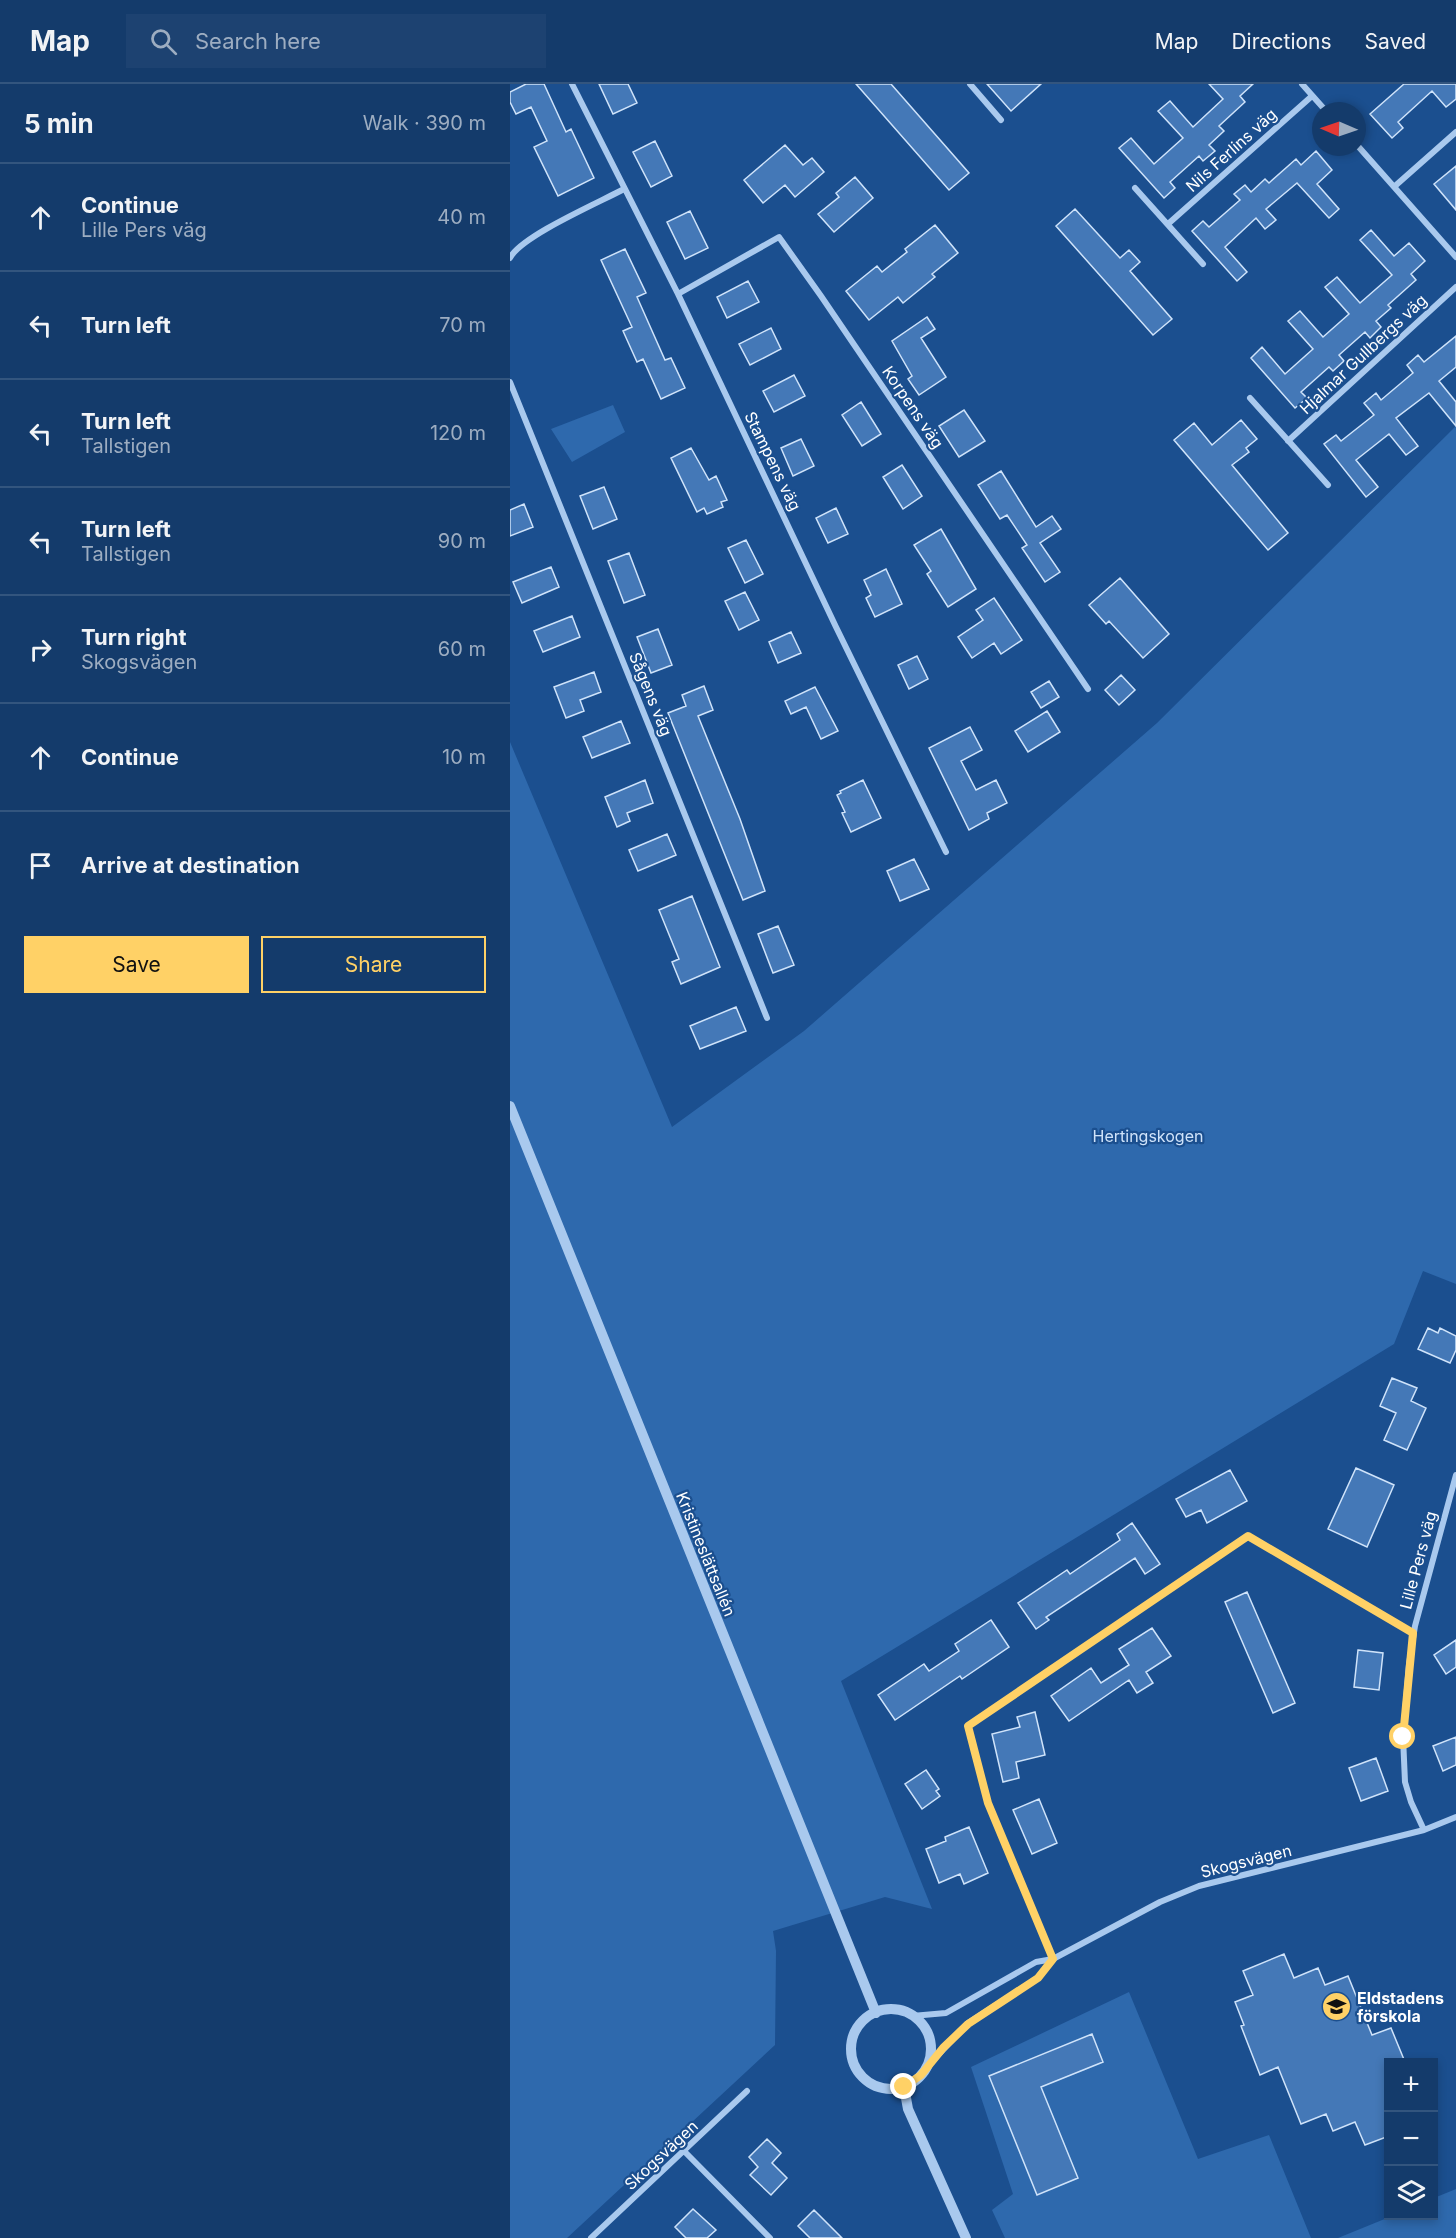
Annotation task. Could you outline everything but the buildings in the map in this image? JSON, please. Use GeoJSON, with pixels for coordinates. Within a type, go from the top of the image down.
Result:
{"type":"FeatureCollection","features":[{"type":"Feature","properties":{"kind":"street","name":"Stampens väg"},"geometry":{"type":"LineString","coordinates":[[573,84],[678,294],[946,852]]}},
{"type":"Feature","properties":{"kind":"street"},"geometry":{"type":"LineString","coordinates":[[970,84],[1001,120]]}},
{"type":"Feature","properties":{"kind":"street"},"geometry":{"type":"LineString","coordinates":[[1302,84],[1318,102]]}},
{"type":"Feature","properties":{"kind":"street","name":"Nils Ferlins väg"},"geometry":{"type":"LineString","coordinates":[[1168,224],[1312,96]]}},
{"type":"Feature","properties":{"kind":"street"},"geometry":{"type":"LineString","coordinates":[[1395,186],[1456,132]]}},
{"type":"Feature","properties":{"kind":"street"},"geometry":{"type":"LineString","coordinates":[[1366,155],[1456,257]]}},
{"type":"Feature","properties":{"kind":"street"},"geometry":{"type":"LineString","coordinates":[[1135,188],[1203,264]]}},
{"type":"Feature","properties":{"kind":"street"},"geometry":{"type":"LineString","coordinates":[[510,258],[513,251],[543,231],[624,189]]}},
{"type":"Feature","properties":{"kind":"street","name":"Korpens väg"},"geometry":{"type":"LineString","coordinates":[[678,294],[779,237],[1088,689]]}},
{"type":"Feature","properties":{"kind":"street","name":"Hjalmar Gullbergs väg"},"geometry":{"type":"LineString","coordinates":[[1288,441],[1456,287]]}},
{"type":"Feature","properties":{"kind":"street","name":"Sågens väg"},"geometry":{"type":"LineString","coordinates":[[510,382],[767,1018]]}},
{"type":"Feature","properties":{"kind":"street"},"geometry":{"type":"LineString","coordinates":[[1250,398],[1328,485]]}},
{"type":"Feature","properties":{"kind":"street","name":"Kristineslättsallén"},"geometry":{"type":"LineString","coordinates":[[510,1106],[876,2013]]}},
{"type":"Feature","properties":{"kind":"street","name":"Lille Pers väg"},"geometry":{"type":"LineString","coordinates":[[1424,1830],[1405,1782],[1403,1737],[1413,1633],[1456,1475]]}},
{"type":"Feature","properties":{"kind":"street"},"geometry":{"type":"LineString","coordinates":[[1447,1508],[1456,1512]]}},
{"type":"Feature","properties":{"kind":"street"},"geometry":{"type":"LineString","coordinates":[[1053,1959],[988,1803],[968,1726],[1248,1536],[1413,1633]]}},
{"type":"Feature","properties":{"kind":"street","name":"Skogsvägen"},"geometry":{"type":"LineString","coordinates":[[912,2016],[946,2013],[1036,1962],[1053,1959],[1160,1902],[1199,1886],[1424,1830],[1456,1818]]}},
{"type":"Feature","properties":{"kind":"street","name":"Skogsvägen"},"geometry":{"type":"LineString","coordinates":[[927,2067],[968,2024],[1038,1978],[1053,1959]]}},
{"type":"Feature","properties":{"kind":"street"},"geometry":{"type":"LineString","coordinates":[[898,2010],[912,2016],[920,2022],[929,2038],[931,2048],[927,2067],[913,2082],[904,2087],[884,2089],[874,2085],[858,2073],[854,2064],[851,2054],[854,2034],[860,2025],[876,2013],[898,2010]]}},
{"type":"Feature","properties":{"kind":"street"},"geometry":{"type":"LineString","coordinates":[[904,2087],[908,2109],[966,2238]]}},
{"type":"Feature","properties":{"kind":"street","name":"Skogsvägen"},"geometry":{"type":"LineString","coordinates":[[591,2238],[685,2152],[747,2091]]}},
{"type":"Feature","properties":{"kind":"street"},"geometry":{"type":"LineString","coordinates":[[685,2152],[770,2238]]}},
{"type":"Feature","properties":{"kind":"green space"},"geometry":{"type":"Polygon","coordinates":[[[613,405],[625,432],[572,462],[551,429],[613,405]]]}},
{"type":"Feature","properties":{"kind":"green space","name":"Hertingskogen"},"geometry":{"type":"Polygon","coordinates":[[[1456,426],[1456,1284],[1423,1271],[1394,1344],[841,1681],[932,1909],[885,1897],[773,1931],[776,1951],[775,2045],[567,2238],[510,2238],[510,742],[672,1127],[804,1031],[1157,723],[1456,426]]]}},
{"type":"Feature","properties":{"kind":"green space"},"geometry":{"type":"Polygon","coordinates":[[[1129,1992],[1198,2159],[1269,2135],[1311,2238],[1005,2238],[992,2210],[1013,2194],[971,2067],[1129,1992]]]}},
{"type":"Feature","properties":{"kind":"green space"},"geometry":{"type":"Polygon","coordinates":[[[1456,2189],[1456,2238],[1338,2238],[1384,2219],[1438,2220],[1438,2196],[1456,2189]]]}},
{"type":"Feature","properties":{"kind":"place","name":"Eldstadens förskola"},"geometry":{"type":"Point","coordinates":[1336,2007]}},
{"type":"Feature","properties":{"kind":"route"},"geometry":{"type":"LineString","coordinates":[[904,2087],[921,2075],[943,2048],[968,2024],[1038,1978],[1053,1959],[988,1803],[968,1726],[1248,1536],[1413,1633],[1403,1737]]}}]}
